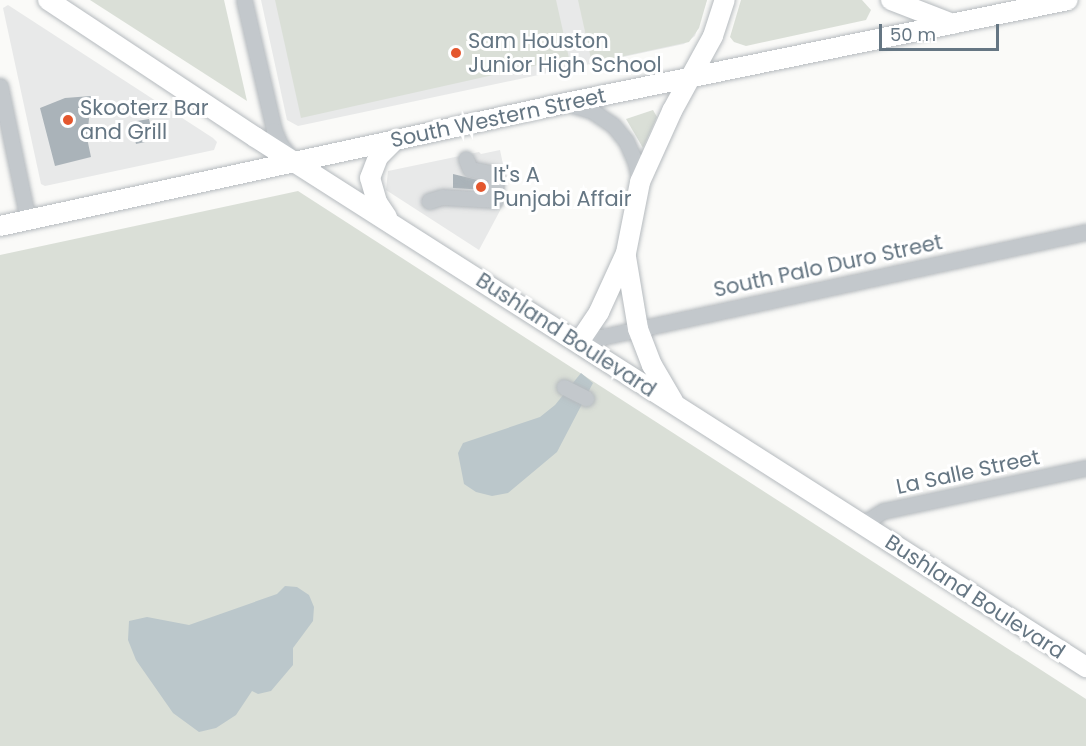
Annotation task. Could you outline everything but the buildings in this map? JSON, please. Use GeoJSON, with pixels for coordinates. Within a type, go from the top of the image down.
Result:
{"type":"FeatureCollection","features":[{"type":"Feature","properties":{"kind":"main road","name":"Bushland Boulevard"},"geometry":{"type":"LineString","coordinates":[[48,0],[294,162],[1086,667]]}},
{"type":"Feature","properties":{"kind":"main road"},"geometry":{"type":"LineString","coordinates":[[579,342],[599,312],[626,253],[640,182],[669,117],[713,36],[725,0]]}},
{"type":"Feature","properties":{"kind":"main road"},"geometry":{"type":"LineString","coordinates":[[891,0],[955,24]]}},
{"type":"Feature","properties":{"kind":"main road","name":"South Western Street"},"geometry":{"type":"LineString","coordinates":[[0,226],[395,140],[1068,0]]}},
{"type":"Feature","properties":{"kind":"main road"},"geometry":{"type":"LineString","coordinates":[[391,222],[377,202],[370,178],[378,157],[395,140]]}},
{"type":"Feature","properties":{"kind":"main road"},"geometry":{"type":"LineString","coordinates":[[626,253],[638,329],[652,365],[676,405]]}},
{"type":"Feature","properties":{"kind":"street"},"geometry":{"type":"LineString","coordinates":[[244,0],[274,130],[280,144],[294,162]]}},
{"type":"Feature","properties":{"kind":"street"},"geometry":{"type":"LineString","coordinates":[[0,86],[28,220]]}},
{"type":"Feature","properties":{"kind":"street"},"geometry":{"type":"LineString","coordinates":[[566,104],[592,111],[613,125],[626,141],[635,161],[640,182]]}},
{"type":"Feature","properties":{"kind":"street"},"geometry":{"type":"LineString","coordinates":[[429,201],[442,197],[490,201],[497,197],[496,174],[470,169],[466,159]]}},
{"type":"Feature","properties":{"kind":"street","name":"South Palo Duro Street"},"geometry":{"type":"LineString","coordinates":[[579,342],[1086,232]]}},
{"type":"Feature","properties":{"kind":"street"},"geometry":{"type":"LineString","coordinates":[[564,387],[586,398]]}},
{"type":"Feature","properties":{"kind":"street","name":"La Salle Street"},"geometry":{"type":"LineString","coordinates":[[862,524],[883,512],[1086,468]]}},
{"type":"Feature","properties":{"kind":"shaded area"},"geometry":{"type":"Polygon","coordinates":[[[90,0],[224,0],[247,101],[90,0]]]}},
{"type":"Feature","properties":{"kind":"shaded area","name":"Sam Houston Junior High School"},"geometry":{"type":"Polygon","coordinates":[[[261,0],[707,0],[695,36],[684,44],[298,126],[287,120],[261,0]]]}},
{"type":"Feature","properties":{"kind":"shaded area","name":"Sam Houston Junior High School"},"geometry":{"type":"Polygon","coordinates":[[[275,0],[556,0],[569,58],[301,118],[275,0]]]}},
{"type":"Feature","properties":{"kind":"shaded area"},"geometry":{"type":"Polygon","coordinates":[[[578,0],[707,0],[699,28],[689,42],[592,63],[578,0]]]}},
{"type":"Feature","properties":{"kind":"shaded area"},"geometry":{"type":"Polygon","coordinates":[[[741,0],[862,0],[871,10],[866,20],[746,46],[734,42],[730,37],[741,0]]]}},
{"type":"Feature","properties":{"kind":"shaded area"},"geometry":{"type":"Polygon","coordinates":[[[8,5],[213,138],[217,142],[214,150],[45,186],[41,184],[3,8],[8,5]]]}},
{"type":"Feature","properties":{"kind":"shaded area"},"geometry":{"type":"Polygon","coordinates":[[[653,110],[657,117],[643,148],[626,119],[653,110]]]}},
{"type":"Feature","properties":{"kind":"shaded area"},"geometry":{"type":"Polygon","coordinates":[[[500,150],[506,178],[503,205],[479,250],[386,190],[388,171],[479,152],[481,154],[500,150]]]}},
{"type":"Feature","properties":{"kind":"shaded area"},"geometry":{"type":"Polygon","coordinates":[[[298,191],[1086,699],[1086,746],[0,746],[0,255],[298,191]]]}},
{"type":"Feature","properties":{"kind":"shaded area"},"geometry":{"type":"Polygon","coordinates":[[[581,373],[593,383],[557,452],[508,493],[492,496],[476,492],[464,484],[458,453],[463,443],[540,417],[555,405],[581,373]]]}},
{"type":"Feature","properties":{"kind":"shaded area"},"geometry":{"type":"Polygon","coordinates":[[[285,586],[297,587],[309,595],[314,607],[313,621],[293,648],[293,665],[271,691],[258,694],[252,691],[236,715],[216,728],[199,732],[173,713],[136,660],[128,640],[129,621],[147,617],[189,625],[277,594],[285,586]]]}},
{"type":"Feature","properties":{"kind":"place","name":"Sam Houston Junior High School"},"geometry":{"type":"Point","coordinates":[456,53]}},
{"type":"Feature","properties":{"kind":"place","name":"Skooterz Bar and Grill"},"geometry":{"type":"Point","coordinates":[68,120]}},
{"type":"Feature","properties":{"kind":"place","name":"It's A Punjabi Affair"},"geometry":{"type":"Point","coordinates":[481,187]}}]}
